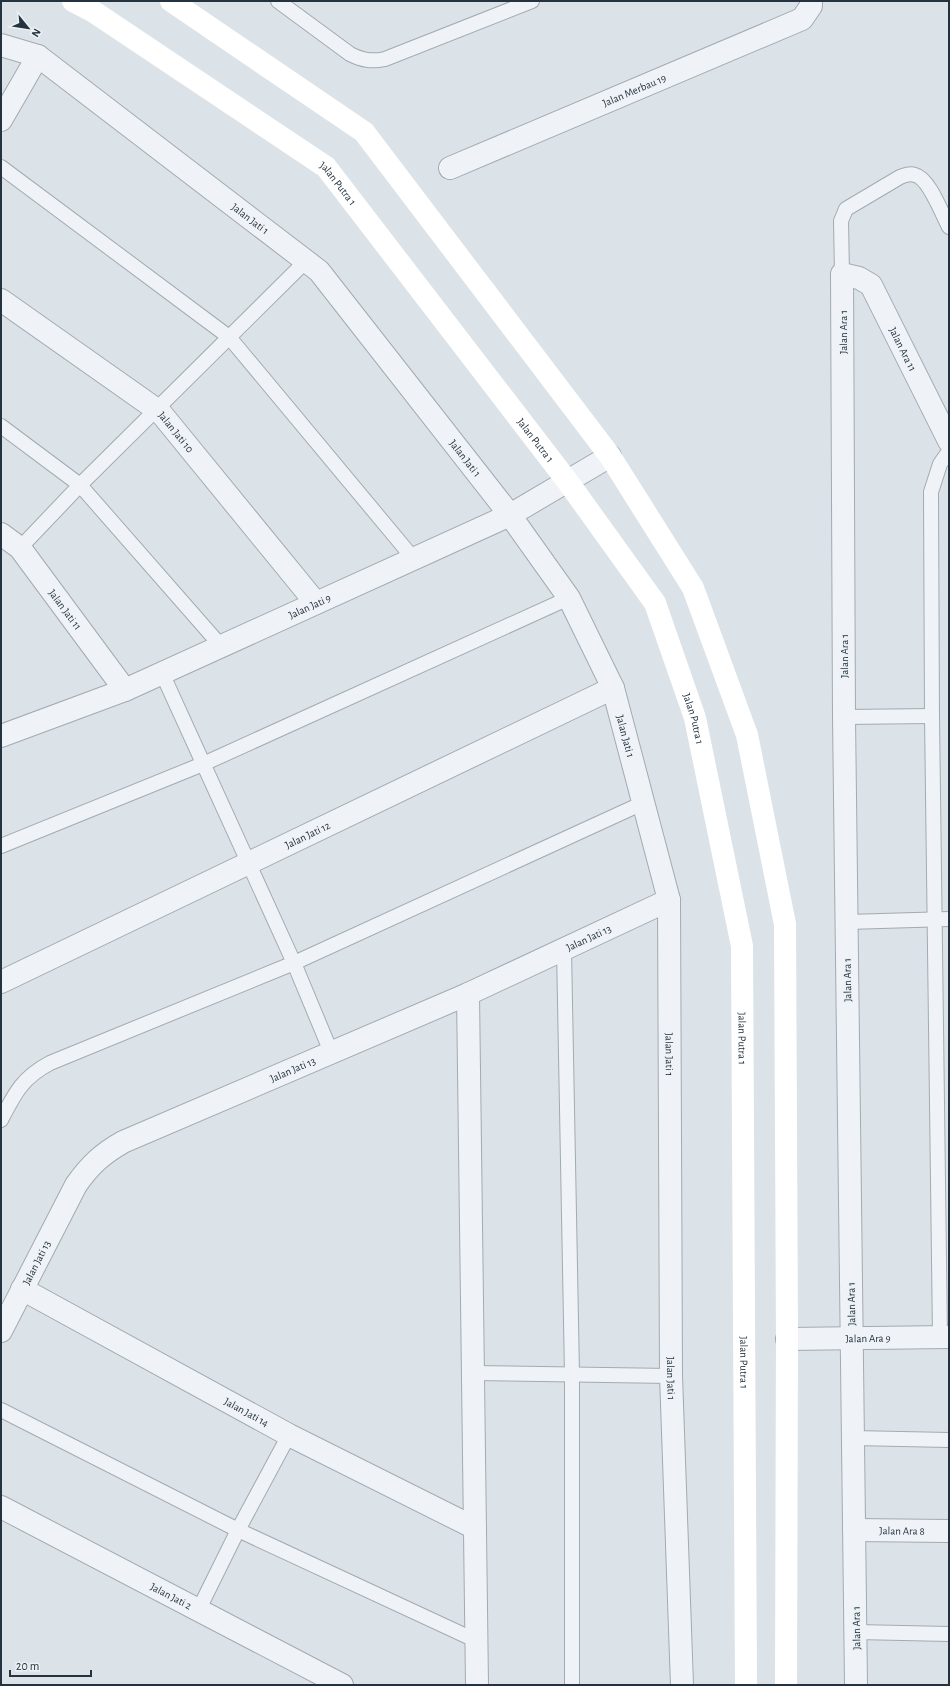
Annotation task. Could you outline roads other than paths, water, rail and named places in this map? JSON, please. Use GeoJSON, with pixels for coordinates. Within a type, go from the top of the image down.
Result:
{"type":"FeatureCollection","features":[{"type":"Feature","properties":{"kind":"main road","name":"Jalan Putra 1"},"geometry":{"type":"LineString","coordinates":[[73,1],[94,12],[326,167],[568,482],[655,603],[694,718],[742,946],[746,1685]]}},
{"type":"Feature","properties":{"kind":"main road"},"geometry":{"type":"LineString","coordinates":[[171,1],[364,132],[610,456],[693,588],[747,735],[785,924],[788,1339],[786,1685]]}},
{"type":"Feature","properties":{"kind":"street","name":"Jalan Merbau 19"},"geometry":{"type":"LineString","coordinates":[[450,168],[802,19],[811,3]]}},
{"type":"Feature","properties":{"kind":"street","name":"Jalan Jati 1"},"geometry":{"type":"LineString","coordinates":[[1,45],[38,56],[319,271],[510,515],[569,598],[613,688],[669,900],[671,1376],[682,1685]]}},
{"type":"Feature","properties":{"kind":"street"},"geometry":{"type":"LineString","coordinates":[[1,120],[38,56]]}},
{"type":"Feature","properties":{"kind":"street","name":"Jalan Ara 11"},"geometry":{"type":"LineString","coordinates":[[842,274],[859,278],[871,285],[949,441]]}},
{"type":"Feature","properties":{"kind":"street","name":"Jalan Ara 1"},"geometry":{"type":"LineString","coordinates":[[842,274],[844,717],[856,1685]]}},
{"type":"Feature","properties":{"kind":"street","name":"Jalan Jati 10"},"geometry":{"type":"LineString","coordinates":[[1,300],[160,412],[316,602]]}},
{"type":"Feature","properties":{"kind":"street","name":"Jalan Jati 9"},"geometry":{"type":"LineString","coordinates":[[1,736],[124,690],[510,515],[610,456]]}},
{"type":"Feature","properties":{"kind":"street","name":"Jalan Jati 11"},"geometry":{"type":"LineString","coordinates":[[1,534],[20,548],[124,690]]}},
{"type":"Feature","properties":{"kind":"street","name":"Jalan Jati 12"},"geometry":{"type":"LineString","coordinates":[[1,982],[613,688]]}},
{"type":"Feature","properties":{"kind":"street","name":"Jalan Jati 13"},"geometry":{"type":"LineString","coordinates":[[1,1331],[76,1184],[88,1167],[104,1153],[123,1142],[468,994],[669,900]]}},
{"type":"Feature","properties":{"kind":"street"},"geometry":{"type":"LineString","coordinates":[[468,994],[477,1685]]}},
{"type":"Feature","properties":{"kind":"street","name":"Jalan Jati 14"},"geometry":{"type":"LineString","coordinates":[[22,1289],[289,1435],[475,1528]]}},
{"type":"Feature","properties":{"kind":"street","name":"Jalan Ara 9"},"geometry":{"type":"LineString","coordinates":[[788,1339],[945,1337]]}},
{"type":"Feature","properties":{"kind":"street","name":"Jalan Jati 2"},"geometry":{"type":"LineString","coordinates":[[1,1507],[342,1685]]}},
{"type":"Feature","properties":{"kind":"street","name":"Jalan Ara 8"},"geometry":{"type":"LineString","coordinates":[[854,1530],[949,1531]]}},
{"type":"Feature","properties":{"kind":"lane"},"geometry":{"type":"LineString","coordinates":[[278,1],[350,54],[361,60],[373,61],[385,59],[532,1]]}},
{"type":"Feature","properties":{"kind":"lane"},"geometry":{"type":"LineString","coordinates":[[1,167],[229,337],[413,558]]}},
{"type":"Feature","properties":{"kind":"lane"},"geometry":{"type":"LineString","coordinates":[[842,274],[841,221],[846,210],[900,177],[911,174],[922,178],[928,185],[949,227]]}},
{"type":"Feature","properties":{"kind":"lane"},"geometry":{"type":"LineString","coordinates":[[20,548],[80,485],[306,261]]}},
{"type":"Feature","properties":{"kind":"lane"},"geometry":{"type":"LineString","coordinates":[[1,426],[80,485],[221,646]]}},
{"type":"Feature","properties":{"kind":"lane"},"geometry":{"type":"LineString","coordinates":[[945,1337],[942,920],[932,716],[932,492],[940,464],[949,451]]}},
{"type":"Feature","properties":{"kind":"lane"},"geometry":{"type":"LineString","coordinates":[[1,846],[203,764],[569,598]]}},
{"type":"Feature","properties":{"kind":"lane"},"geometry":{"type":"LineString","coordinates":[[162,673],[294,963],[331,1052]]}},
{"type":"Feature","properties":{"kind":"lane"},"geometry":{"type":"LineString","coordinates":[[844,717],[932,716]]}},
{"type":"Feature","properties":{"kind":"lane"},"geometry":{"type":"LineString","coordinates":[[1,1120],[25,1080],[36,1070],[50,1062],[294,963],[643,803]]}},
{"type":"Feature","properties":{"kind":"lane"},"geometry":{"type":"LineString","coordinates":[[847,922],[942,920]]}},
{"type":"Feature","properties":{"kind":"lane"},"geometry":{"type":"LineString","coordinates":[[564,948],[572,1374],[572,1685]]}},
{"type":"Feature","properties":{"kind":"lane"},"geometry":{"type":"LineString","coordinates":[[473,1373],[671,1376]]}},
{"type":"Feature","properties":{"kind":"lane"},"geometry":{"type":"LineString","coordinates":[[1,1410],[238,1530],[477,1641]]}},
{"type":"Feature","properties":{"kind":"lane"},"geometry":{"type":"LineString","coordinates":[[198,1611],[238,1530],[289,1435]]}},
{"type":"Feature","properties":{"kind":"lane"},"geometry":{"type":"LineString","coordinates":[[853,1438],[949,1440]]}},
{"type":"Feature","properties":{"kind":"lane"},"geometry":{"type":"LineString","coordinates":[[856,1632],[949,1634]]}}]}
